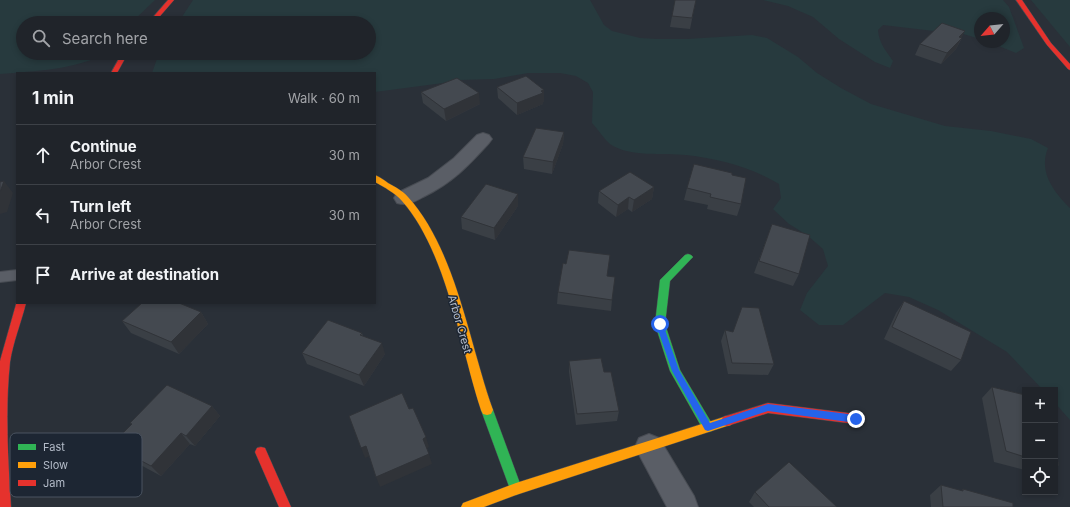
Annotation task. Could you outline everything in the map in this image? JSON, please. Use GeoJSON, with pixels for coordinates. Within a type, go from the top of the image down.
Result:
{"type":"FeatureCollection","features":[{"type":"Feature","properties":{"kind":"street"},"geometry":{"type":"LineString","coordinates":[[157,16],[171,0]]}},
{"type":"Feature","properties":{"kind":"street"},"geometry":{"type":"LineString","coordinates":[[1019,0],[1043,37],[1058,57],[1070,68]]}},
{"type":"Feature","properties":{"kind":"street"},"geometry":{"type":"LineString","coordinates":[[115,72],[121,60]]}},
{"type":"Feature","properties":{"kind":"street"},"geometry":{"type":"LineString","coordinates":[[404,198],[435,183],[461,162],[483,139]]}},
{"type":"Feature","properties":{"kind":"street","name":"Arbor Crest"},"geometry":{"type":"LineString","coordinates":[[376,179],[404,198],[432,239],[455,302],[480,392],[516,490]]}},
{"type":"Feature","properties":{"kind":"street"},"geometry":{"type":"LineString","coordinates":[[688,258],[665,280],[660,324],[676,371],[708,427]]}},
{"type":"Feature","properties":{"kind":"street"},"geometry":{"type":"LineString","coordinates":[[6,507],[1,449],[1,393],[3,362],[21,304]]}},
{"type":"Feature","properties":{"kind":"street"},"geometry":{"type":"LineString","coordinates":[[467,507],[768,408],[856,419]]}},
{"type":"Feature","properties":{"kind":"street"},"geometry":{"type":"LineString","coordinates":[[649,447],[683,507]]}},
{"type":"Feature","properties":{"kind":"street"},"geometry":{"type":"LineString","coordinates":[[261,452],[285,507]]}},
{"type":"Feature","properties":{"kind":"lane"},"geometry":{"type":"LineString","coordinates":[[0,277],[16,275]]}},
{"type":"Feature","properties":{"kind":"green space"},"geometry":{"type":"Polygon","coordinates":[[[0,0],[155,0],[138,16],[16,16],[16,60],[91,60],[54,69],[0,74],[0,0]]]}},
{"type":"Feature","properties":{"kind":"green space"},"geometry":{"type":"Polygon","coordinates":[[[193,0],[590,0],[604,25],[612,31],[640,38],[657,39],[687,39],[752,35],[767,38],[798,57],[817,73],[871,104],[945,126],[991,131],[1031,139],[1048,148],[1045,157],[1046,173],[1053,188],[1070,208],[1070,420],[1058,406],[1058,387],[1040,387],[1007,352],[938,310],[909,297],[885,293],[843,325],[819,325],[800,310],[807,293],[828,266],[823,249],[807,235],[789,224],[773,209],[781,198],[779,184],[746,168],[723,161],[686,155],[636,153],[626,151],[610,144],[592,123],[593,92],[588,83],[576,76],[560,73],[528,73],[494,79],[459,80],[376,92],[376,72],[152,72],[157,60],[376,60],[376,16],[183,16],[193,0]]]}},
{"type":"Feature","properties":{"kind":"green space"},"geometry":{"type":"Polygon","coordinates":[[[763,0],[1003,0],[1009,7],[1024,48],[1016,53],[1004,48],[1010,48],[1010,12],[974,12],[974,37],[947,29],[934,31],[883,25],[878,30],[883,47],[893,61],[890,68],[875,62],[839,39],[813,17],[788,6],[763,0]]]}},
{"type":"Feature","properties":{"kind":"green space"},"geometry":{"type":"Polygon","coordinates":[[[1031,0],[1070,0],[1070,47],[1041,12],[1031,0]]]}},
{"type":"Feature","properties":{"kind":"building"},"geometry":{"type":"Polygon","coordinates":[[[675,0],[696,0],[692,18],[672,16],[675,0]]]}},
{"type":"Feature","properties":{"kind":"building"},"geometry":{"type":"Polygon","coordinates":[[[942,23],[965,31],[959,37],[962,38],[947,53],[920,44],[942,23]]]}},
{"type":"Feature","properties":{"kind":"building"},"geometry":{"type":"Polygon","coordinates":[[[526,76],[544,90],[541,91],[543,93],[517,103],[497,87],[526,76]]]}},
{"type":"Feature","properties":{"kind":"building"},"geometry":{"type":"Polygon","coordinates":[[[457,78],[479,93],[444,109],[421,92],[457,78]]]}},
{"type":"Feature","properties":{"kind":"building"},"geometry":{"type":"Polygon","coordinates":[[[536,128],[564,132],[553,162],[523,157],[536,128]]]}},
{"type":"Feature","properties":{"kind":"building"},"geometry":{"type":"Polygon","coordinates":[[[694,164],[746,178],[741,204],[710,197],[711,194],[687,188],[694,164]]]}},
{"type":"Feature","properties":{"kind":"building"},"geometry":{"type":"Polygon","coordinates":[[[630,172],[654,187],[634,200],[629,197],[618,205],[599,191],[630,172]]]}},
{"type":"Feature","properties":{"kind":"building"},"geometry":{"type":"Polygon","coordinates":[[[4,181],[0,192],[0,182],[4,181]]]}},
{"type":"Feature","properties":{"kind":"building"},"geometry":{"type":"Polygon","coordinates":[[[486,184],[518,194],[494,228],[461,217],[486,184]]]}},
{"type":"Feature","properties":{"kind":"building"},"geometry":{"type":"Polygon","coordinates":[[[772,224],[810,235],[799,274],[759,261],[772,224]]]}},
{"type":"Feature","properties":{"kind":"building"},"geometry":{"type":"Polygon","coordinates":[[[569,250],[610,255],[607,276],[615,277],[612,300],[558,292],[563,263],[566,264],[569,250]]]}},
{"type":"Feature","properties":{"kind":"building"},"geometry":{"type":"Polygon","coordinates":[[[904,301],[971,332],[961,360],[892,327],[904,301]]]}},
{"type":"Feature","properties":{"kind":"building"},"geometry":{"type":"Polygon","coordinates":[[[141,304],[181,304],[201,312],[171,342],[122,321],[141,304]]]}},
{"type":"Feature","properties":{"kind":"building"},"geometry":{"type":"Polygon","coordinates":[[[742,307],[759,308],[774,364],[732,363],[725,330],[733,332],[742,307]]]}},
{"type":"Feature","properties":{"kind":"building"},"geometry":{"type":"Polygon","coordinates":[[[328,320],[362,333],[360,335],[382,343],[359,375],[302,353],[328,320]]]}},
{"type":"Feature","properties":{"kind":"building"},"geometry":{"type":"Polygon","coordinates":[[[601,358],[604,372],[611,372],[619,411],[577,414],[569,361],[601,358]]]}},
{"type":"Feature","properties":{"kind":"building"},"geometry":{"type":"Polygon","coordinates":[[[167,385],[212,406],[186,436],[181,433],[151,466],[142,461],[142,433],[123,433],[132,424],[130,423],[167,385]]]}},
{"type":"Feature","properties":{"kind":"building"},"geometry":{"type":"Polygon","coordinates":[[[992,387],[1022,394],[1022,456],[1006,451],[992,387]]]}},
{"type":"Feature","properties":{"kind":"building"},"geometry":{"type":"Polygon","coordinates":[[[402,393],[409,409],[413,408],[426,437],[423,439],[429,454],[376,477],[366,446],[361,448],[349,416],[402,393]]]}},
{"type":"Feature","properties":{"kind":"building"},"geometry":{"type":"Polygon","coordinates":[[[789,462],[837,507],[769,507],[755,492],[789,462]]]}},
{"type":"Feature","properties":{"kind":"building"},"geometry":{"type":"Polygon","coordinates":[[[941,485],[963,491],[963,489],[1013,503],[1013,507],[943,507],[941,485]]]}},
{"type":"Feature","properties":{"kind":"traffic: fast"},"geometry":{"type":"LineString","coordinates":[[688,257],[665,280],[660,324],[675,371],[708,427]]}},
{"type":"Feature","properties":{"kind":"traffic: fast"},"geometry":{"type":"LineString","coordinates":[[487,410],[516,489]]}},
{"type":"Feature","properties":{"kind":"traffic: slow"},"geometry":{"type":"LineString","coordinates":[[376,179],[405,199],[422,222],[435,247],[455,300],[478,384],[487,410]]}},
{"type":"Feature","properties":{"kind":"traffic: slow"},"geometry":{"type":"LineString","coordinates":[[467,507],[516,489],[727,421]]}},
{"type":"Feature","properties":{"kind":"traffic: jam"},"geometry":{"type":"LineString","coordinates":[[157,16],[171,0]]}},
{"type":"Feature","properties":{"kind":"traffic: jam"},"geometry":{"type":"LineString","coordinates":[[1019,0],[1049,44],[1070,68]]}},
{"type":"Feature","properties":{"kind":"traffic: jam"},"geometry":{"type":"LineString","coordinates":[[115,72],[121,60]]}},
{"type":"Feature","properties":{"kind":"traffic: jam"},"geometry":{"type":"LineString","coordinates":[[5,507],[2,434],[3,380],[6,355],[21,304]]}},
{"type":"Feature","properties":{"kind":"traffic: jam"},"geometry":{"type":"LineString","coordinates":[[727,421],[768,408],[856,419]]}},
{"type":"Feature","properties":{"kind":"traffic: jam"},"geometry":{"type":"LineString","coordinates":[[261,452],[285,507]]}},
{"type":"Feature","properties":{"kind":"route"},"geometry":{"type":"LineString","coordinates":[[660,324],[676,371],[708,427],[768,408],[856,419]]}}]}
